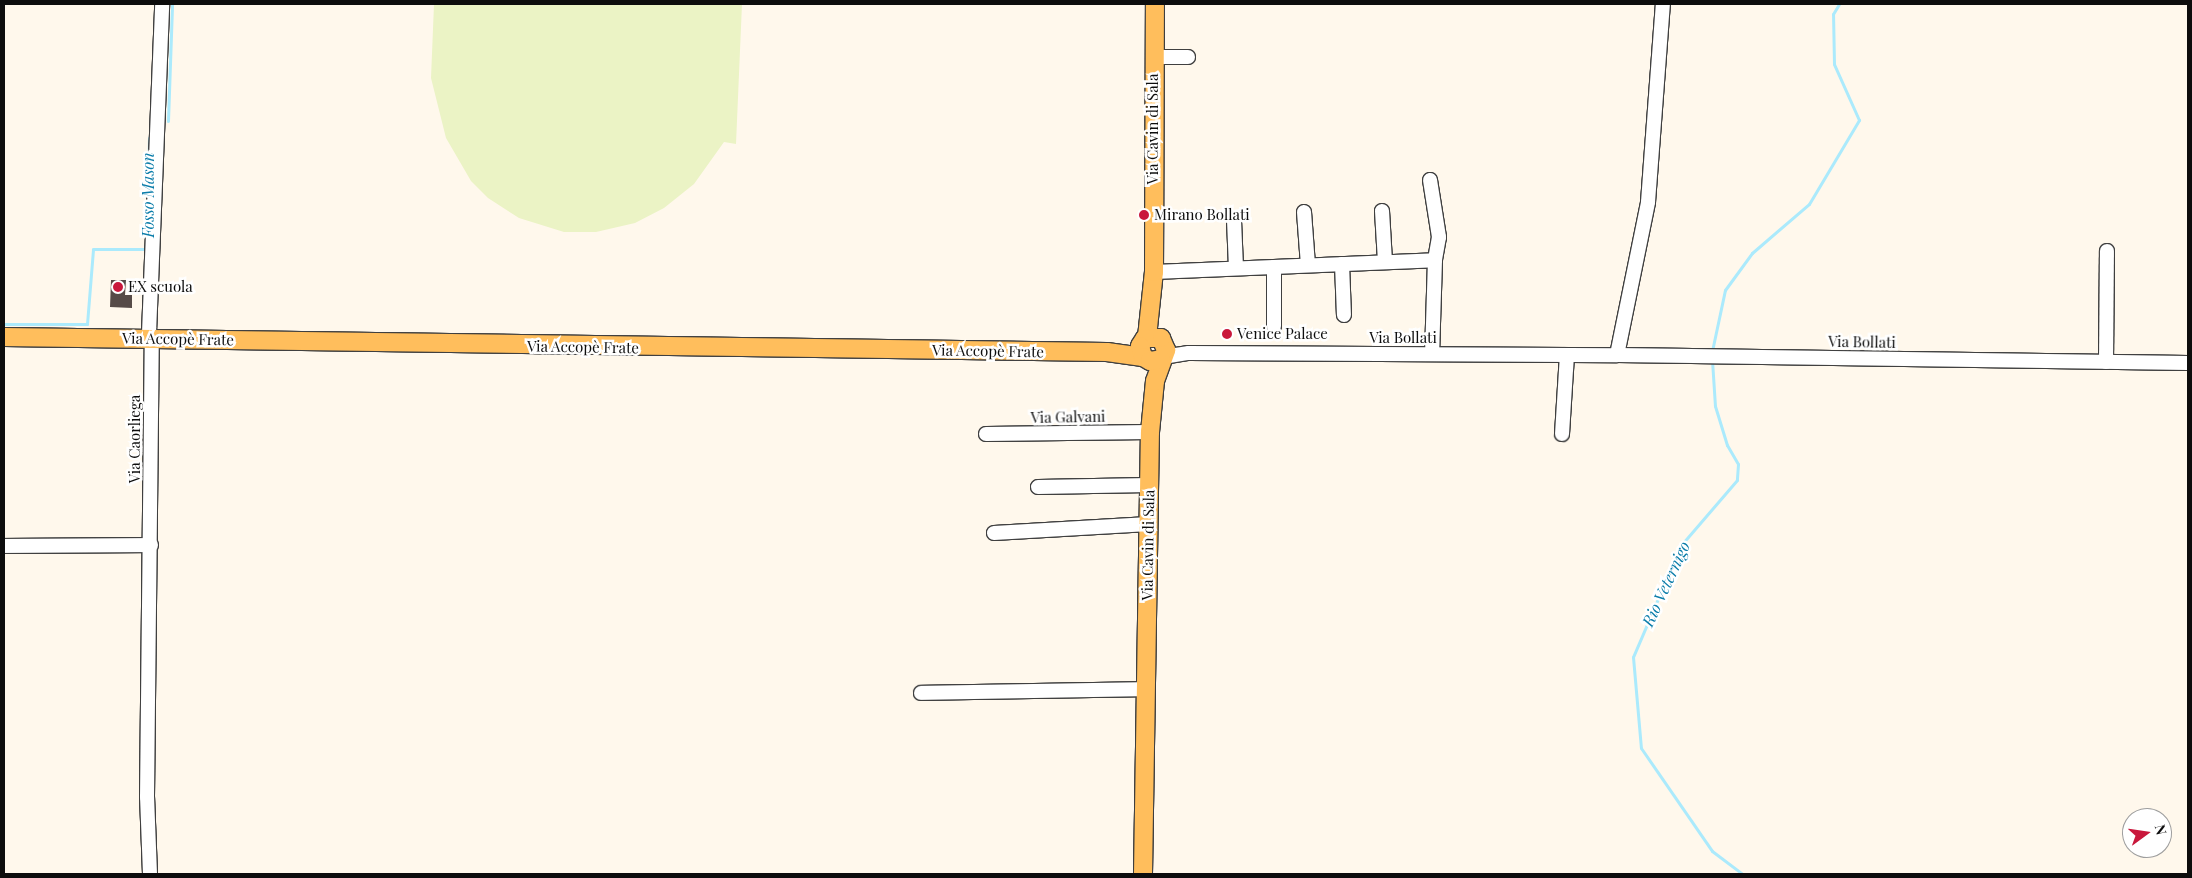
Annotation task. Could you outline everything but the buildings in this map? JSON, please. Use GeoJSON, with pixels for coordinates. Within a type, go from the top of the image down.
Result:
{"type":"FeatureCollection","features":[{"type":"Feature","properties":{"kind":"main road","name":"Via Cavin di Sala"},"geometry":{"type":"LineString","coordinates":[[1143,874],[1148,524],[1154,349],[1155,4]]}},
{"type":"Feature","properties":{"kind":"main road","name":"Via Accopè Frate"},"geometry":{"type":"LineString","coordinates":[[4,337],[1107,352],[1154,349]]}},
{"type":"Feature","properties":{"kind":"street","name":"Via Caorliega"},"geometry":{"type":"LineString","coordinates":[[150,874],[147,797],[152,546],[150,339],[162,4]]}},
{"type":"Feature","properties":{"kind":"street"},"geometry":{"type":"LineString","coordinates":[[1617,355],[1648,202],[1662,4]]}},
{"type":"Feature","properties":{"kind":"street"},"geometry":{"type":"LineString","coordinates":[[1154,57],[1188,57]]}},
{"type":"Feature","properties":{"kind":"street"},"geometry":{"type":"LineString","coordinates":[[1430,180],[1439,237],[1435,260],[1432,354]]}},
{"type":"Feature","properties":{"kind":"street"},"geometry":{"type":"LineString","coordinates":[[1382,210],[1385,262]]}},
{"type":"Feature","properties":{"kind":"street"},"geometry":{"type":"LineString","coordinates":[[1304,212],[1308,265]]}},
{"type":"Feature","properties":{"kind":"street"},"geometry":{"type":"LineString","coordinates":[[1234,220],[1236,268]]}},
{"type":"Feature","properties":{"kind":"street"},"geometry":{"type":"LineString","coordinates":[[2106,362],[2107,252]]}},
{"type":"Feature","properties":{"kind":"street"},"geometry":{"type":"LineString","coordinates":[[1154,278],[1236,268],[1435,260]]}},
{"type":"Feature","properties":{"kind":"street"},"geometry":{"type":"LineString","coordinates":[[1342,264],[1344,315]]}},
{"type":"Feature","properties":{"kind":"street"},"geometry":{"type":"LineString","coordinates":[[1274,267],[1274,326]]}},
{"type":"Feature","properties":{"kind":"street","name":"Via Bollati"},"geometry":{"type":"LineString","coordinates":[[1154,349],[1189,353],[1617,355],[2188,363]]}},
{"type":"Feature","properties":{"kind":"street"},"geometry":{"type":"LineString","coordinates":[[1562,434],[1567,355]]}},
{"type":"Feature","properties":{"kind":"street","name":"Via Galvani"},"geometry":{"type":"LineString","coordinates":[[986,434],[1150,432]]}},
{"type":"Feature","properties":{"kind":"street"},"geometry":{"type":"LineString","coordinates":[[1038,487],[1149,485]]}},
{"type":"Feature","properties":{"kind":"street"},"geometry":{"type":"LineString","coordinates":[[994,533],[1148,524]]}},
{"type":"Feature","properties":{"kind":"street"},"geometry":{"type":"LineString","coordinates":[[4,546],[152,546]]}},
{"type":"Feature","properties":{"kind":"street"},"geometry":{"type":"LineString","coordinates":[[921,693],[1146,689]]}},
{"type":"Feature","properties":{"kind":"green space"},"geometry":{"type":"Polygon","coordinates":[[[434,4],[742,4],[736,144],[724,142],[694,184],[664,208],[635,223],[596,232],[564,232],[519,218],[488,198],[471,181],[446,138],[431,78],[434,4]]]}},
{"type":"Feature","properties":{"kind":"waterway","name":"Fosso Mason"},"geometry":{"type":"LineString","coordinates":[[168,121],[172,4]]}},
{"type":"Feature","properties":{"kind":"waterway","name":"Rio Veternigo"},"geometry":{"type":"LineString","coordinates":[[1712,351],[1725,290],[1752,253],[1809,204],[1859,120],[1834,64],[1833,14],[1839,4]]}},
{"type":"Feature","properties":{"kind":"waterway","name":"Fosso Mason"},"geometry":{"type":"LineString","coordinates":[[148,182],[149,138]]}},
{"type":"Feature","properties":{"kind":"waterway","name":"Fosso Mason"},"geometry":{"type":"LineString","coordinates":[[4,324],[87,324],[93,249],[148,249]]}},
{"type":"Feature","properties":{"kind":"waterway","name":"Rio Veternigo"},"geometry":{"type":"LineString","coordinates":[[1712,360],[1715,406],[1727,445],[1738,464],[1737,480],[1681,545],[1633,657],[1641,748],[1712,851],[1742,874]]}},
{"type":"Feature","properties":{"kind":"place","name":"Mirano Bollati"},"geometry":{"type":"Point","coordinates":[1144,215]}},
{"type":"Feature","properties":{"kind":"place","name":"EX scuola"},"geometry":{"type":"Point","coordinates":[118,287]}},
{"type":"Feature","properties":{"kind":"place","name":"Venice Palace"},"geometry":{"type":"Point","coordinates":[1227,334]}}]}
